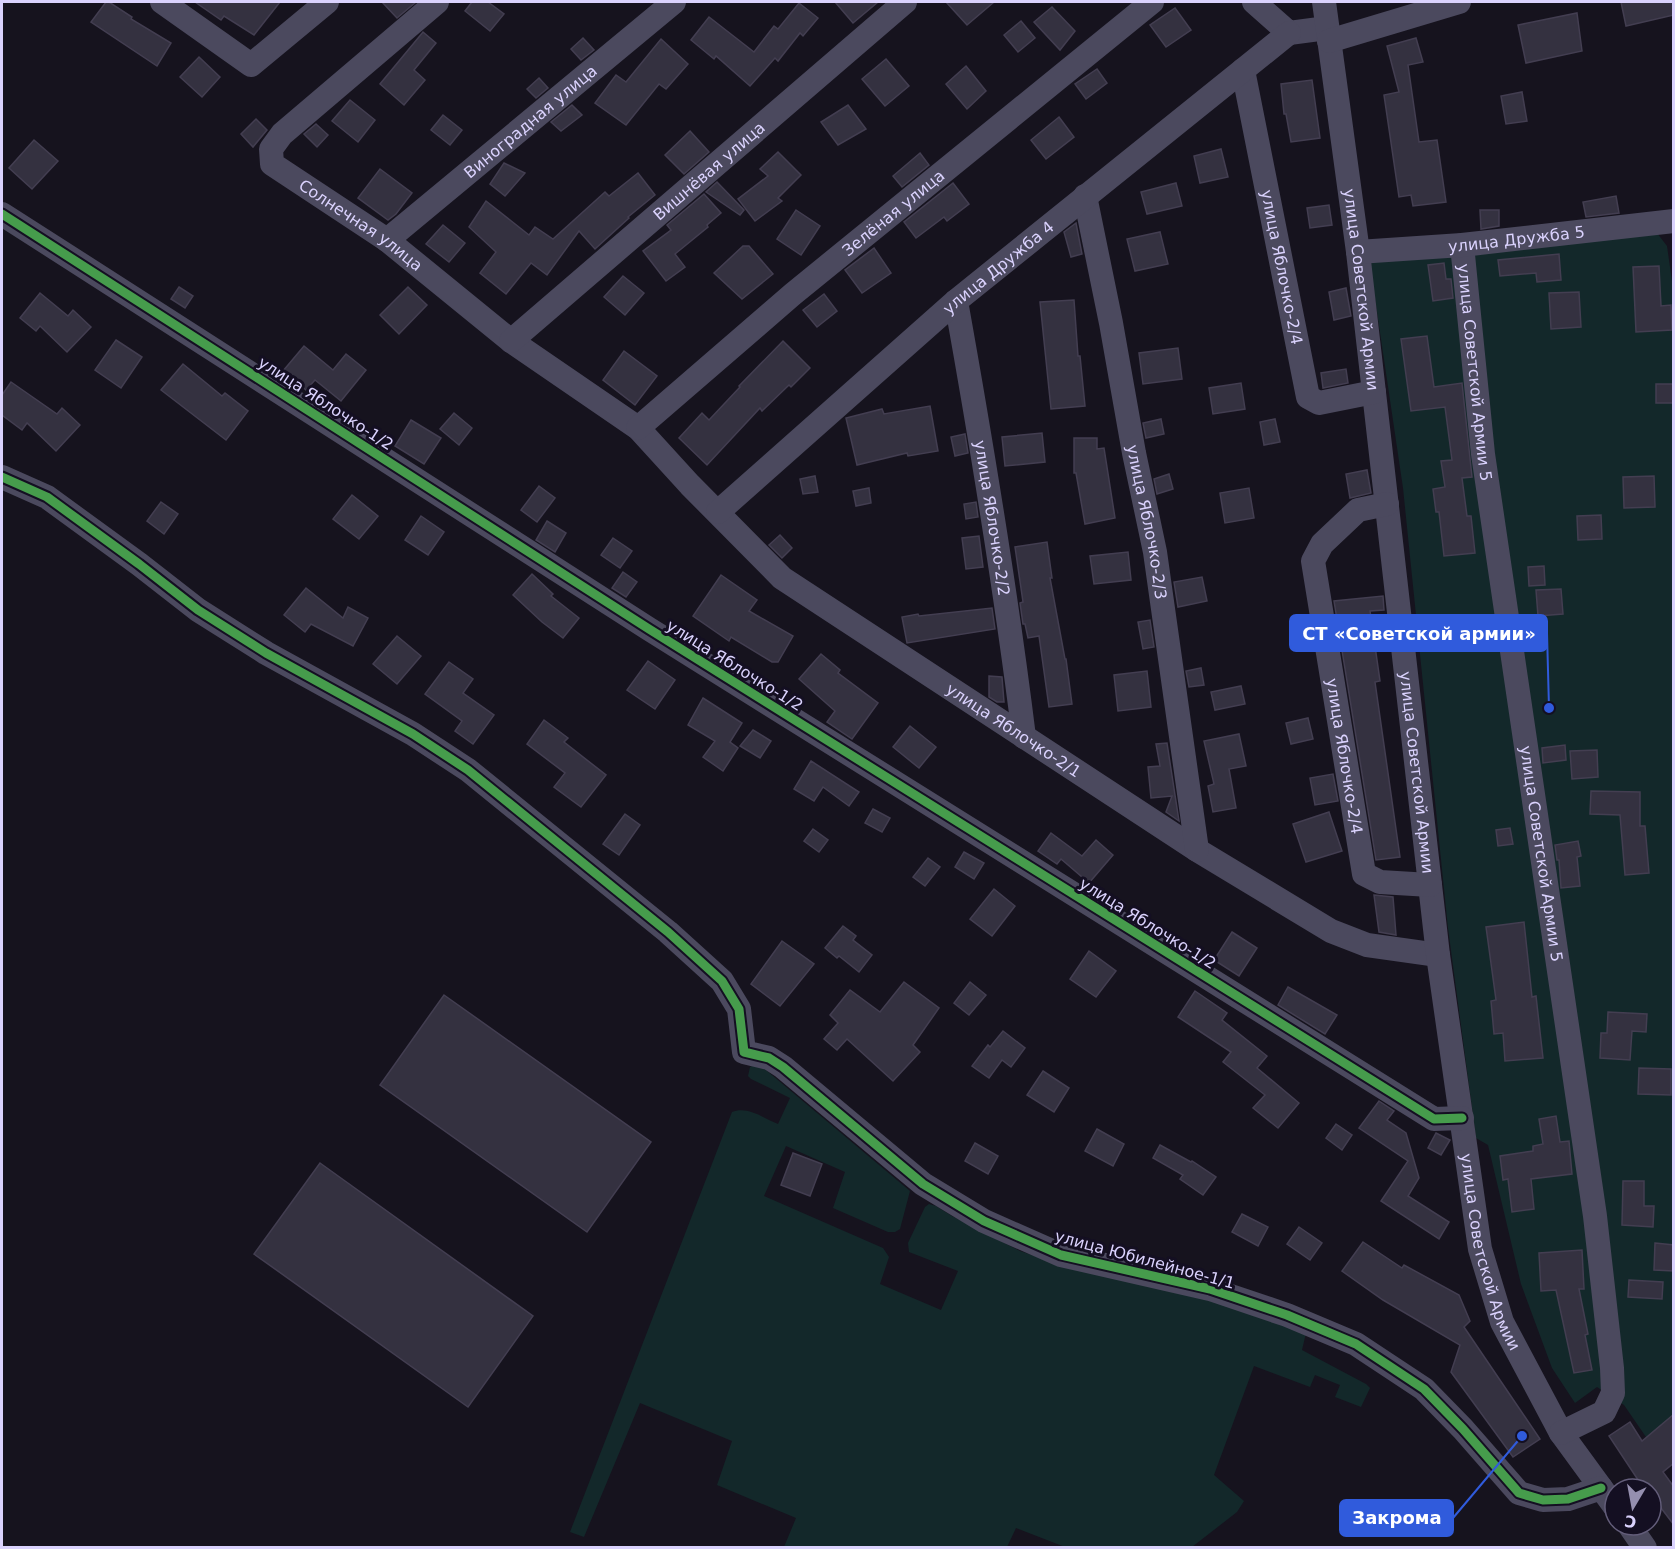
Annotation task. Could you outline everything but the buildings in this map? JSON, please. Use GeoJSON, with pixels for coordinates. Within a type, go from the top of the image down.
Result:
{"type":"FeatureCollection","features":[{"type":"Feature","properties":{"kind":"street"},"geometry":{"type":"LineString","coordinates":[[162,2],[251,66],[327,2]]}},
{"type":"Feature","properties":{"kind":"street","name":"Солнечная улица"},"geometry":{"type":"LineString","coordinates":[[437,2],[282,134],[271,149],[272,164],[387,240],[511,341],[638,428]]}},
{"type":"Feature","properties":{"kind":"street","name":"Виноградная улица"},"geometry":{"type":"LineString","coordinates":[[387,240],[674,2]]}},
{"type":"Feature","properties":{"kind":"street","name":"Вишнёвая улица"},"geometry":{"type":"LineString","coordinates":[[511,341],[905,2]]}},
{"type":"Feature","properties":{"kind":"street","name":"Зелёная улица"},"geometry":{"type":"LineString","coordinates":[[638,428],[793,294],[1152,2]]}},
{"type":"Feature","properties":{"kind":"street"},"geometry":{"type":"LineString","coordinates":[[1254,2],[1289,33],[1328,34],[1459,2]]}},
{"type":"Feature","properties":{"kind":"street","name":"улица Советской Армии"},"geometry":{"type":"LineString","coordinates":[[1324,2],[1358,252],[1438,955],[1480,1249],[1502,1322],[1561,1433],[1603,1490]]}},
{"type":"Feature","properties":{"kind":"street","name":"улица Дружба 4"},"geometry":{"type":"LineString","coordinates":[[718,512],[956,301],[1289,33]]}},
{"type":"Feature","properties":{"kind":"street","name":"улица Яблочко-2/4"},"geometry":{"type":"LineString","coordinates":[[1243,70],[1308,397],[1319,403],[1374,392]]}},
{"type":"Feature","properties":{"kind":"street","name":"улица Яблочко-2/3"},"geometry":{"type":"LineString","coordinates":[[1085,196],[1155,552],[1197,850]]}},
{"type":"Feature","properties":{"kind":"street","name":"улица Яблочко-1/2"},"geometry":{"type":"LineString","coordinates":[[2,214],[649,629],[1434,1119],[1462,1118]]}},
{"type":"Feature","properties":{"kind":"street","name":"улица Дружба 5"},"geometry":{"type":"LineString","coordinates":[[1358,252],[1462,245],[1674,221]]}},
{"type":"Feature","properties":{"kind":"street","name":"улица Советской Армии 5"},"geometry":{"type":"LineString","coordinates":[[1462,245],[1484,454],[1593,1205],[1612,1368],[1613,1393],[1604,1412],[1561,1433]]}},
{"type":"Feature","properties":{"kind":"street","name":"улица Яблочко-2/2"},"geometry":{"type":"LineString","coordinates":[[956,301],[987,476],[1024,737]]}},
{"type":"Feature","properties":{"kind":"street","name":"улица Яблочко-2/1"},"geometry":{"type":"LineString","coordinates":[[638,428],[690,485],[782,578],[1197,850],[1331,931],[1367,945],[1438,955]]}},
{"type":"Feature","properties":{"kind":"street","name":"улица Юбилейное-1/1"},"geometry":{"type":"LineString","coordinates":[[2,477],[47,497],[198,610],[266,653],[413,735],[468,770],[668,932],[722,981],[740,1009],[744,1052],[769,1058],[783,1067],[923,1184],[984,1221],[1060,1255],[1210,1289],[1287,1315],[1356,1344],[1424,1389],[1463,1429],[1519,1493],[1543,1500],[1603,1497]]}},
{"type":"Feature","properties":{"kind":"street","name":"улица Яблочко-2/4"},"geometry":{"type":"LineString","coordinates":[[1387,504],[1358,510],[1322,544],[1313,561],[1364,874],[1380,882],[1430,885]]}},
{"type":"Feature","properties":{"kind":"green space"},"geometry":{"type":"Polygon","coordinates":[[[1657,233],[1667,246],[1674,295],[1673,1466],[1657,1453],[1624,1405],[1597,1387],[1575,1403],[1552,1368],[1521,1284],[1488,1145],[1476,1138],[1448,928],[1403,488],[1369,258],[1657,233]]]}},
{"type":"Feature","properties":{"kind":"green space"},"geometry":{"type":"Polygon","coordinates":[[[761,1066],[910,1191],[900,1229],[888,1232],[833,1208],[845,1172],[786,1146],[764,1196],[883,1248],[889,1257],[880,1284],[941,1310],[958,1271],[909,1252],[908,1243],[925,1207],[929,1204],[1020,1251],[1064,1266],[1169,1285],[1306,1333],[1302,1350],[1370,1388],[1361,1407],[1335,1397],[1340,1385],[1315,1375],[1310,1387],[1254,1366],[1214,1475],[1244,1501],[1237,1512],[1192,1547],[1065,1547],[1016,1528],[1007,1547],[784,1547],[796,1518],[717,1485],[732,1441],[640,1403],[584,1537],[570,1532],[732,1112],[744,1110],[778,1124],[790,1098],[751,1079],[748,1076],[750,1067],[761,1066]]]}},
{"type":"Feature","properties":{"kind":"cycle path"},"geometry":{"type":"LineString","coordinates":[[2,214],[649,629],[1434,1119],[1462,1118]]}},
{"type":"Feature","properties":{"kind":"cycle path"},"geometry":{"type":"LineString","coordinates":[[2,477],[47,497],[198,610],[266,653],[413,734],[468,770],[668,932],[722,981],[739,1009],[744,1052],[769,1058],[783,1067],[923,1184],[984,1221],[1061,1255],[1210,1289],[1287,1315],[1356,1344],[1424,1389],[1463,1429],[1519,1493],[1543,1500],[1568,1499],[1601,1488]]}},
{"type":"Feature","properties":{"kind":"place","name":"СТ «Советской армии»"},"geometry":{"type":"Point","coordinates":[1549,708]}},
{"type":"Feature","properties":{"kind":"place","name":"Закрома"},"geometry":{"type":"Point","coordinates":[1522,1436]}}]}
